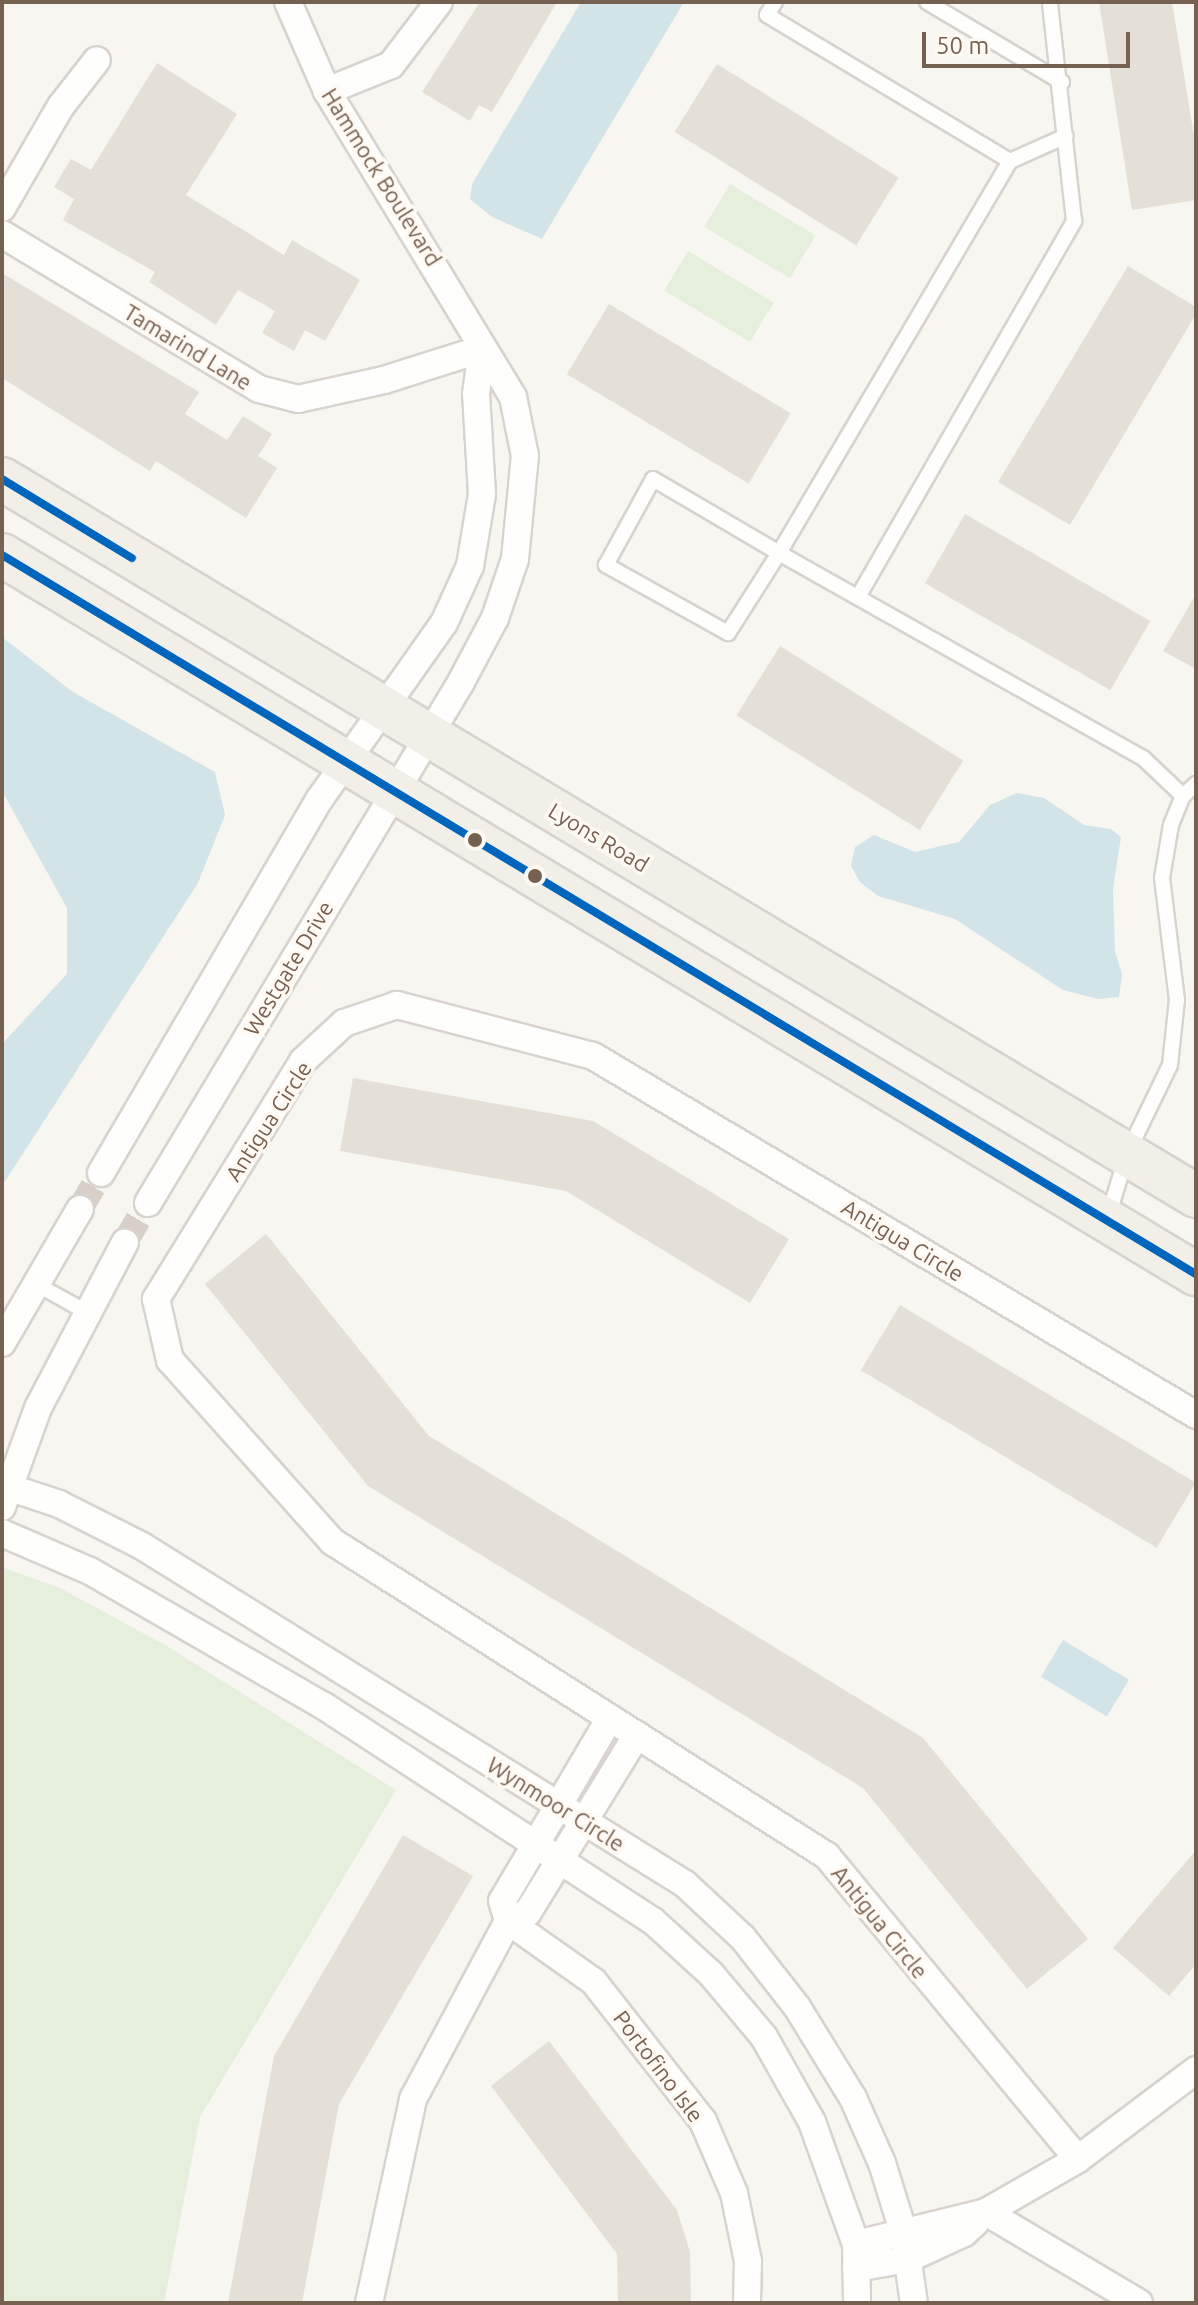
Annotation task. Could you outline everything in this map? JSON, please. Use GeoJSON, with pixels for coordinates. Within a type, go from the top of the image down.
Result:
{"type":"FeatureCollection","features":[{"type":"Feature","properties":{"kind":"main road","name":"Lyons Road"},"geometry":{"type":"LineString","coordinates":[[2,479],[1196,1196]]}},
{"type":"Feature","properties":{"kind":"main road"},"geometry":{"type":"LineString","coordinates":[[2,555],[1196,1274]]}},
{"type":"Feature","properties":{"kind":"street","name":"Hammock Boulevard"},"geometry":{"type":"LineString","coordinates":[[288,2],[327,91],[432,256],[482,349],[513,397],[525,456],[515,559],[495,618],[428,733]]}},
{"type":"Feature","properties":{"kind":"street"},"geometry":{"type":"LineString","coordinates":[[327,91],[391,65],[439,2]]}},
{"type":"Feature","properties":{"kind":"street"},"geometry":{"type":"LineString","coordinates":[[2,208],[61,106],[97,60]]}},
{"type":"Feature","properties":{"kind":"street","name":"Tamarind Lane"},"geometry":{"type":"LineString","coordinates":[[2,234],[259,389],[298,399],[384,380],[482,349]]}},
{"type":"Feature","properties":{"kind":"street"},"geometry":{"type":"LineString","coordinates":[[101,1173],[345,760],[444,623],[470,566],[482,494],[476,394],[482,349]]}},
{"type":"Feature","properties":{"kind":"street","name":"Westgate Drive"},"geometry":{"type":"LineString","coordinates":[[148,1203],[428,733]]}},
{"type":"Feature","properties":{"kind":"street","name":"Antigua Circle"},"geometry":{"type":"LineString","coordinates":[[1078,2159],[827,1856],[333,1542],[170,1360],[156,1299],[303,1061],[344,1023],[397,1005],[593,1056],[1196,1415]]}},
{"type":"Feature","properties":{"kind":"street"},"geometry":{"type":"LineString","coordinates":[[2,1343],[80,1209]]}},
{"type":"Feature","properties":{"kind":"street"},"geometry":{"type":"LineString","coordinates":[[4,1493],[38,1408],[125,1242]]}},
{"type":"Feature","properties":{"kind":"street","name":"Wynmoor Circle"},"geometry":{"type":"LineString","coordinates":[[4,1493],[59,1504],[142,1546],[685,1884],[743,1938],[770,1973],[853,2098],[906,2247],[914,2303]]}},
{"type":"Feature","properties":{"kind":"street","name":"Wynmoor Circle"},"geometry":{"type":"LineString","coordinates":[[2,1533],[90,1571],[311,1698],[560,1864],[653,1921],[711,1974],[764,2037],[812,2122],[856,2256],[857,2303]]}},
{"type":"Feature","properties":{"kind":"street"},"geometry":{"type":"LineString","coordinates":[[508,1921],[502,1901],[610,1718]]}},
{"type":"Feature","properties":{"kind":"street"},"geometry":{"type":"LineString","coordinates":[[369,2303],[413,2099],[508,1921],[528,1912],[637,1735]]}},
{"type":"Feature","properties":{"kind":"street","name":"Portofino Isle"},"geometry":{"type":"LineString","coordinates":[[508,1921],[594,1982],[703,2121],[734,2193],[748,2261],[747,2303]]}},
{"type":"Feature","properties":{"kind":"street"},"geometry":{"type":"LineString","coordinates":[[856,2256],[906,2247],[986,2212],[1078,2159],[1196,2070]]}},
{"type":"Feature","properties":{"kind":"street"},"geometry":{"type":"LineString","coordinates":[[986,2212],[1139,2303]]}},
{"type":"Feature","properties":{"kind":"lane"},"geometry":{"type":"LineString","coordinates":[[775,2],[767,15],[1010,161]]}},
{"type":"Feature","properties":{"kind":"lane"},"geometry":{"type":"LineString","coordinates":[[927,2],[1062,82]]}},
{"type":"Feature","properties":{"kind":"lane"},"geometry":{"type":"LineString","coordinates":[[858,597],[1074,221],[1062,82],[1050,2]]}},
{"type":"Feature","properties":{"kind":"lane"},"geometry":{"type":"LineString","coordinates":[[1066,136],[1010,161],[779,553],[728,633],[606,565],[653,479],[779,553],[1143,758],[1183,796]]}},
{"type":"Feature","properties":{"kind":"lane"},"geometry":{"type":"LineString","coordinates":[[1107,1220],[1127,1154],[1170,1065],[1177,1000],[1162,878],[1171,825],[1183,796],[1196,784]]}},
{"type":"Feature","properties":{"kind":"lane"},"geometry":{"type":"LineString","coordinates":[[36,1284],[88,1313]]}},
{"type":"Feature","properties":{"kind":"green space"},"geometry":{"type":"Polygon","coordinates":[[[730,184],[816,236],[790,278],[704,227],[730,184]]]}},
{"type":"Feature","properties":{"kind":"green space"},"geometry":{"type":"Polygon","coordinates":[[[688,251],[774,303],[750,342],[664,290],[688,251]]]}},
{"type":"Feature","properties":{"kind":"green space"},"geometry":{"type":"Polygon","coordinates":[[[2,1567],[60,1588],[165,1645],[396,1790],[200,2117],[164,2303],[2,2303],[2,1567]]]}},
{"type":"Feature","properties":{"kind":"shaded area"},"geometry":{"type":"Polygon","coordinates":[[[581,2],[684,2],[542,239],[492,217],[470,199],[472,184],[581,2]]]}},
{"type":"Feature","properties":{"kind":"shaded area"},"geometry":{"type":"Polygon","coordinates":[[[2,637],[73,692],[215,772],[225,815],[198,883],[2,1186],[2,1044],[67,974],[67,908],[2,791],[2,637]]]}},
{"type":"Feature","properties":{"kind":"shaded area"},"geometry":{"type":"Polygon","coordinates":[[[1017,793],[1044,798],[1084,825],[1111,829],[1121,837],[1113,889],[1115,951],[1122,974],[1119,997],[1098,999],[1063,990],[955,919],[878,896],[860,882],[851,866],[855,847],[874,835],[915,852],[959,842],[990,805],[1017,793]]]}},
{"type":"Feature","properties":{"kind":"shaded area"},"geometry":{"type":"Polygon","coordinates":[[[1063,1640],[1129,1680],[1107,1717],[1041,1677],[1063,1640]]]}},
{"type":"Feature","properties":{"kind":"building"},"geometry":{"type":"Polygon","coordinates":[[[480,2],[557,2],[492,112],[479,105],[470,121],[422,92],[480,2]]]}},
{"type":"Feature","properties":{"kind":"building"},"geometry":{"type":"Polygon","coordinates":[[[1099,2],[1172,2],[1196,148],[1196,200],[1132,210],[1099,2]]]}},
{"type":"Feature","properties":{"kind":"building"},"geometry":{"type":"Polygon","coordinates":[[[157,63],[237,114],[186,195],[284,255],[292,240],[360,280],[325,341],[305,330],[294,351],[262,333],[275,311],[238,290],[216,325],[149,282],[155,272],[63,220],[74,199],[54,187],[71,159],[91,170],[157,63]]]}},
{"type":"Feature","properties":{"kind":"building"},"geometry":{"type":"Polygon","coordinates":[[[717,64],[898,177],[856,245],[675,132],[717,64]]]}},
{"type":"Feature","properties":{"kind":"building"},"geometry":{"type":"Polygon","coordinates":[[[1128,266],[1196,307],[1196,314],[1070,525],[998,482],[1128,266]]]}},
{"type":"Feature","properties":{"kind":"building"},"geometry":{"type":"Polygon","coordinates":[[[2,273],[199,392],[185,414],[227,440],[243,416],[272,434],[258,456],[277,468],[246,518],[156,461],[150,471],[2,378],[2,273]]]}},
{"type":"Feature","properties":{"kind":"building"},"geometry":{"type":"Polygon","coordinates":[[[609,304],[791,413],[748,483],[567,374],[609,304]]]}},
{"type":"Feature","properties":{"kind":"building"},"geometry":{"type":"Polygon","coordinates":[[[965,514],[1150,621],[1110,690],[925,583],[965,514]]]}},
{"type":"Feature","properties":{"kind":"building"},"geometry":{"type":"Polygon","coordinates":[[[1196,594],[1196,669],[1163,651],[1196,594]]]}},
{"type":"Feature","properties":{"kind":"building"},"geometry":{"type":"Polygon","coordinates":[[[780,646],[963,760],[920,830],[737,716],[780,646]]]}},
{"type":"Feature","properties":{"kind":"building"},"geometry":{"type":"Polygon","coordinates":[[[353,1078],[593,1121],[789,1239],[750,1303],[566,1191],[340,1151],[353,1078]]]}},
{"type":"Feature","properties":{"kind":"building"},"geometry":{"type":"Polygon","coordinates":[[[266,1234],[429,1436],[923,1738],[1088,1939],[1027,1989],[863,1788],[368,1486],[205,1284],[266,1234]]]}},
{"type":"Feature","properties":{"kind":"building"},"geometry":{"type":"Polygon","coordinates":[[[900,1305],[1196,1483],[1157,1548],[861,1370],[900,1305]]]}},
{"type":"Feature","properties":{"kind":"building"},"geometry":{"type":"Polygon","coordinates":[[[403,1835],[473,1876],[339,2104],[302,2303],[228,2303],[274,2056],[403,1835]]]}},
{"type":"Feature","properties":{"kind":"building"},"geometry":{"type":"Polygon","coordinates":[[[1196,1850],[1196,1964],[1169,1996],[1113,1948],[1196,1850]]]}},
{"type":"Feature","properties":{"kind":"building"},"geometry":{"type":"Polygon","coordinates":[[[549,2041],[677,2210],[690,2252],[691,2303],[618,2303],[617,2254],[491,2086],[549,2041]]]}},
{"type":"Feature","properties":{"kind":"tunnel"},"geometry":{"type":"LineString","coordinates":[[80,1209],[101,1173]]}},
{"type":"Feature","properties":{"kind":"tunnel"},"geometry":{"type":"LineString","coordinates":[[125,1242],[148,1203]]}},
{"type":"Feature","properties":{"kind":"transit line"},"geometry":{"type":"LineString","coordinates":[[2,479],[132,558]]}},
{"type":"Feature","properties":{"kind":"transit line"},"geometry":{"type":"LineString","coordinates":[[2,555],[1196,1274]]}}]}
